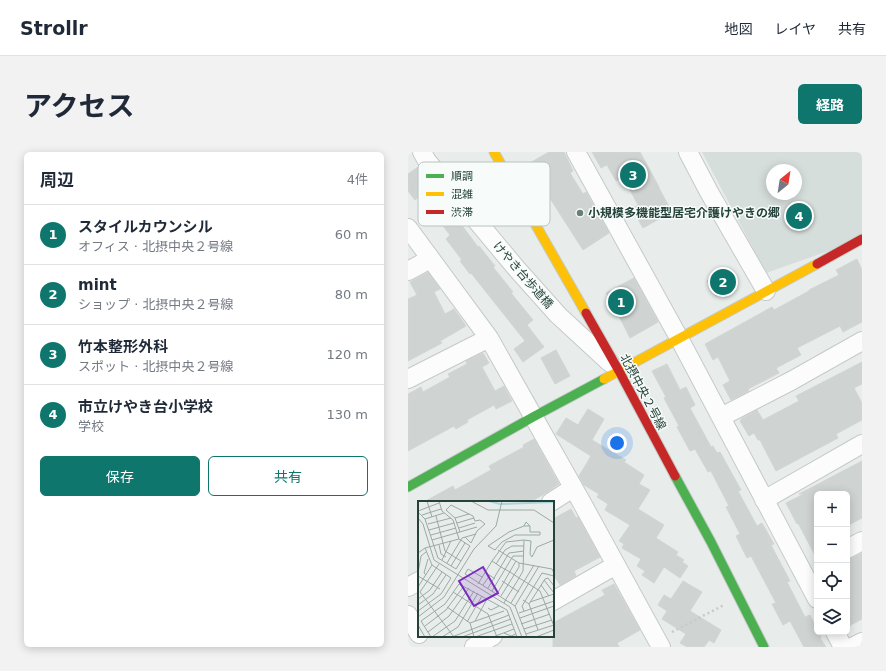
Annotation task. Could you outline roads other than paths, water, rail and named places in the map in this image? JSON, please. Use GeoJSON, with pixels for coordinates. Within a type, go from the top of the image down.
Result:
{"type":"FeatureCollection","features":[{"type":"Feature","properties":{"kind":"street","name":"けやき台歩道橋"},"geometry":{"type":"LineString","coordinates":[[422,152],[428,162]]}},
{"type":"Feature","properties":{"kind":"street","name":"北摂中央２号線"},"geometry":{"type":"LineString","coordinates":[[494,152],[500,162]]}},
{"type":"Feature","properties":{"kind":"street"},"geometry":{"type":"LineString","coordinates":[[576,152],[679,338],[764,500],[810,569],[814,586]]}},
{"type":"Feature","properties":{"kind":"street"},"geometry":{"type":"LineString","coordinates":[[688,152],[709,192],[766,291]]}},
{"type":"Feature","properties":{"kind":"street","name":"けやき台歩道橋"},"geometry":{"type":"LineString","coordinates":[[481,226],[558,315],[619,371]]}},
{"type":"Feature","properties":{"kind":"street","name":"北摂中央２号線"},"geometry":{"type":"LineString","coordinates":[[536,226],[619,371],[703,528],[764,647]]}},
{"type":"Feature","properties":{"kind":"street"},"geometry":{"type":"LineString","coordinates":[[408,228],[489,338],[616,565],[654,645]]}},
{"type":"Feature","properties":{"kind":"street"},"geometry":{"type":"LineString","coordinates":[[408,487],[533,417],[766,291],[860,244]]}},
{"type":"Feature","properties":{"kind":"street"},"geometry":{"type":"LineString","coordinates":[[408,271],[430,259]]}},
{"type":"Feature","properties":{"kind":"street"},"geometry":{"type":"LineString","coordinates":[[408,379],[489,338]]}},
{"type":"Feature","properties":{"kind":"street"},"geometry":{"type":"LineString","coordinates":[[721,417],[791,381],[862,341]]}},
{"type":"Feature","properties":{"kind":"street"},"geometry":{"type":"LineString","coordinates":[[764,500],[862,444]]}},
{"type":"Feature","properties":{"kind":"street"},"geometry":{"type":"LineString","coordinates":[[553,501],[573,488]]}},
{"type":"Feature","properties":{"kind":"street"},"geometry":{"type":"LineString","coordinates":[[850,547],[862,541]]}},
{"type":"Feature","properties":{"kind":"street"},"geometry":{"type":"LineString","coordinates":[[554,600],[616,565]]}},
{"type":"Feature","properties":{"kind":"street"},"geometry":{"type":"LineString","coordinates":[[408,587],[418,581]]}},
{"type":"Feature","properties":{"kind":"street"},"geometry":{"type":"LineString","coordinates":[[408,614],[418,633]]}},
{"type":"Feature","properties":{"kind":"street"},"geometry":{"type":"LineString","coordinates":[[837,635],[843,647]]}},
{"type":"Feature","properties":{"kind":"street"},"geometry":{"type":"LineString","coordinates":[[420,637],[426,647]]}},
{"type":"Feature","properties":{"kind":"street"},"geometry":{"type":"LineString","coordinates":[[474,647],[491,637]]}},
{"type":"Feature","properties":{"kind":"street"},"geometry":{"type":"LineString","coordinates":[[852,647],[862,642]]}},
{"type":"Feature","properties":{"kind":"place","name":"竹本整形外科"},"geometry":{"type":"Point","coordinates":[633,175]}},
{"type":"Feature","properties":{"kind":"place","name":"小規模多機能型居宅介護けやきの郷"},"geometry":{"type":"Point","coordinates":[580,213]}},
{"type":"Feature","properties":{"kind":"place","name":"市立けやき台小学校"},"geometry":{"type":"Point","coordinates":[799,216]}},
{"type":"Feature","properties":{"kind":"place","name":"mint"},"geometry":{"type":"Point","coordinates":[723,282]}},
{"type":"Feature","properties":{"kind":"place","name":"スタイルカウンシル"},"geometry":{"type":"Point","coordinates":[621,302]}}]}
